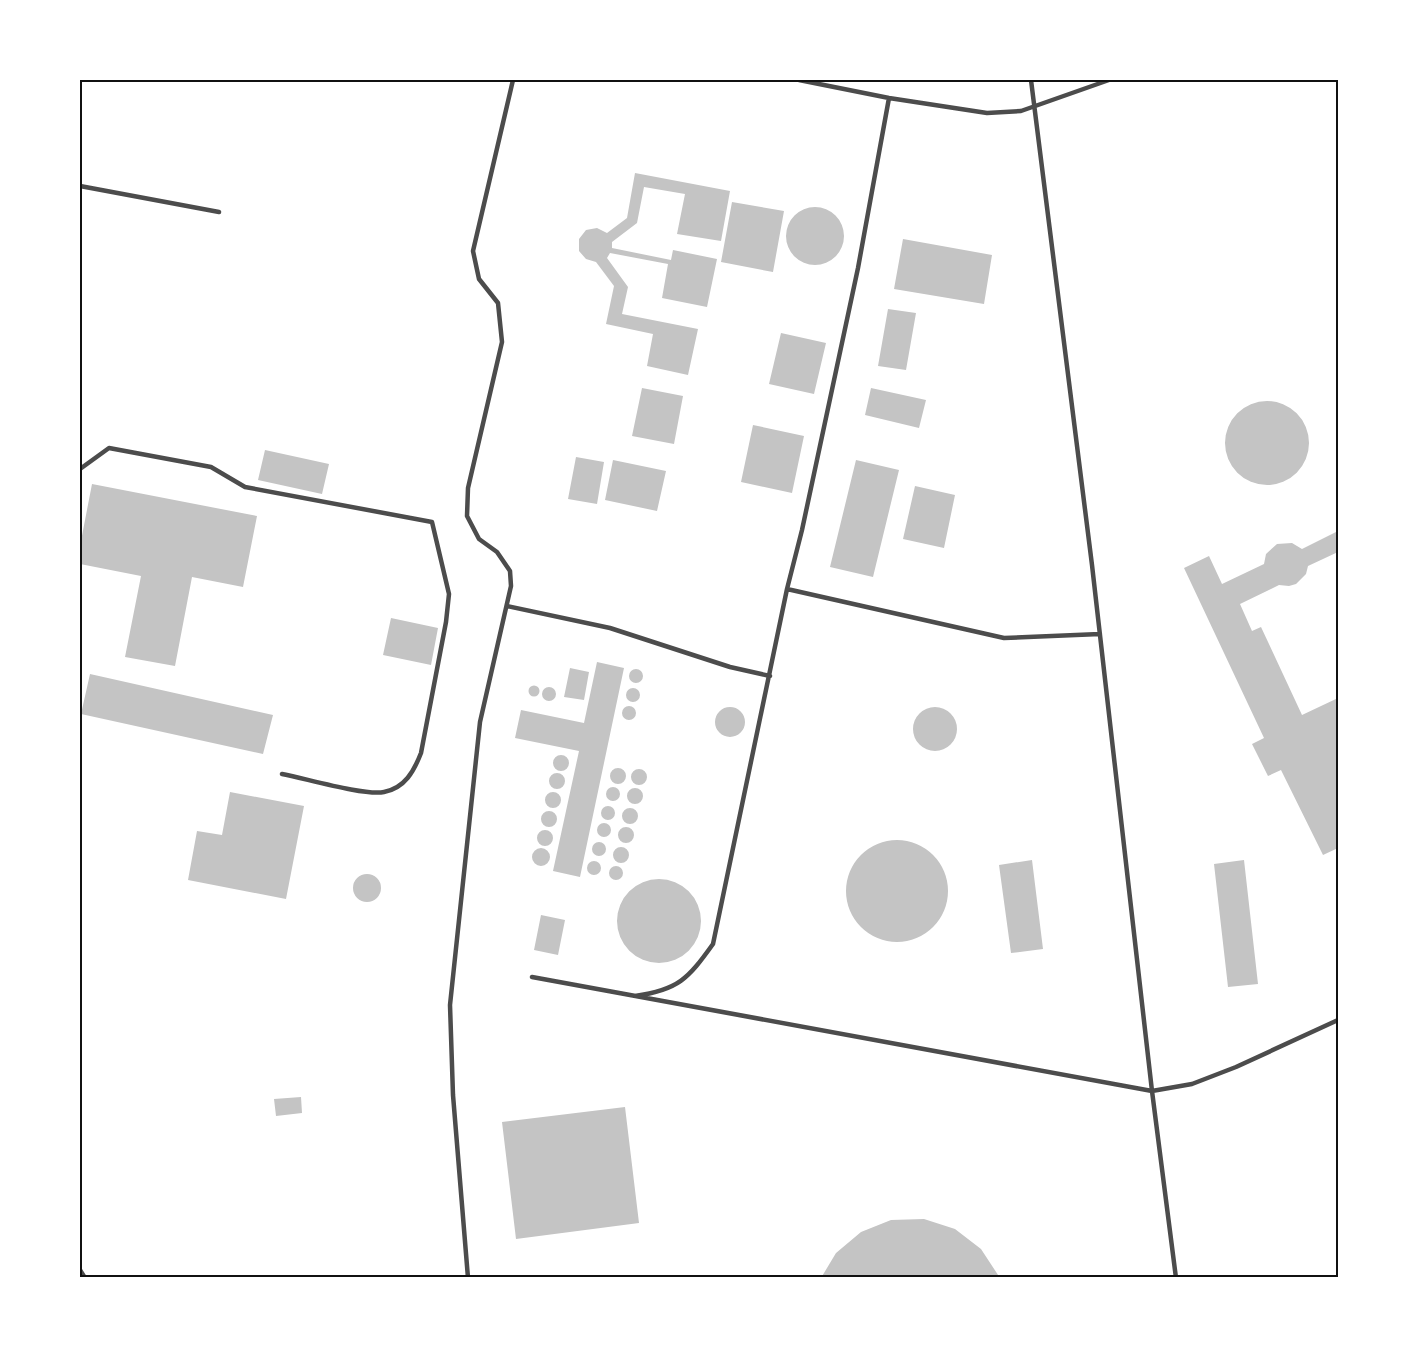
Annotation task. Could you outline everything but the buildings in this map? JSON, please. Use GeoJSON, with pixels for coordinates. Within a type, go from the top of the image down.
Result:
{"type":"FeatureCollection","features":[{"type":"Feature","properties":{"kind":"lane"},"geometry":{"type":"LineString","coordinates":[[468,1278],[452,1085],[450,1005],[462,910],[480,722],[511,586],[510,570],[498,552],[479,539],[467,516],[468,488],[502,342],[498,303],[479,279],[474,251],[513,80]]}},
{"type":"Feature","properties":{"kind":"lane"},"geometry":{"type":"LineString","coordinates":[[799,80],[889,98],[987,113],[1021,111],[1109,80]]}},
{"type":"Feature","properties":{"kind":"lane"},"geometry":{"type":"LineString","coordinates":[[1031,80],[1100,634],[1152,1091],[1176,1278]]}},
{"type":"Feature","properties":{"kind":"lane"},"geometry":{"type":"LineString","coordinates":[[635,996],[656,993],[679,984],[697,966],[713,944],[858,268],[889,98]]}},
{"type":"Feature","properties":{"kind":"lane"},"geometry":{"type":"LineString","coordinates":[[80,186],[219,212]]}},
{"type":"Feature","properties":{"kind":"lane"},"geometry":{"type":"LineString","coordinates":[[80,469],[109,448],[212,467],[245,488],[432,522],[449,594],[421,753],[414,772],[402,784],[384,792],[366,792],[282,774]]}},
{"type":"Feature","properties":{"kind":"lane"},"geometry":{"type":"LineString","coordinates":[[788,589],[1004,638],[1100,634]]}},
{"type":"Feature","properties":{"kind":"lane"},"geometry":{"type":"LineString","coordinates":[[507,606],[610,628],[730,667],[770,676]]}},
{"type":"Feature","properties":{"kind":"lane"},"geometry":{"type":"LineString","coordinates":[[532,977],[1152,1091],[1192,1084],[1236,1067],[1338,1020]]}},
{"type":"Feature","properties":{"kind":"lane"},"geometry":{"type":"LineString","coordinates":[[80,1270],[85,1278]]}}]}
